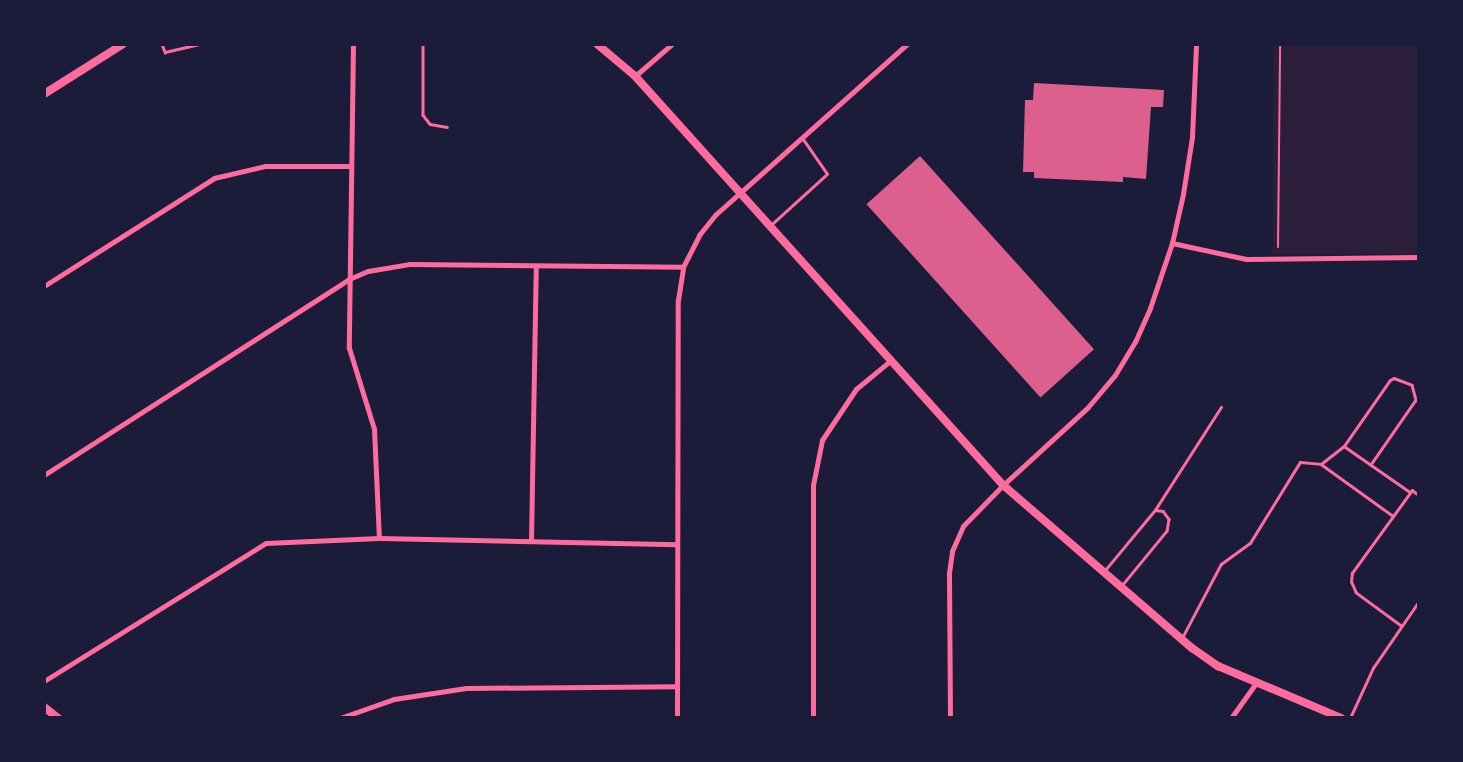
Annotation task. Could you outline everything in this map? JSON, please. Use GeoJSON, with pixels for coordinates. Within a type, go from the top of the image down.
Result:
{"type":"FeatureCollection","features":[{"type":"Feature","properties":{"kind":"main road"},"geometry":{"type":"LineString","coordinates":[[44,94],[109,47],[123,44]]}},
{"type":"Feature","properties":{"kind":"main road"},"geometry":{"type":"LineString","coordinates":[[597,44],[635,76],[1003,485],[1181,639],[1218,666],[1341,718]]}},
{"type":"Feature","properties":{"kind":"main road"},"geometry":{"type":"LineString","coordinates":[[44,707],[58,718]]}},
{"type":"Feature","properties":{"kind":"street"},"geometry":{"type":"LineString","coordinates":[[353,44],[349,348],[374,429],[379,538]]}},
{"type":"Feature","properties":{"kind":"street"},"geometry":{"type":"LineString","coordinates":[[635,76],[672,44]]}},
{"type":"Feature","properties":{"kind":"street"},"geometry":{"type":"LineString","coordinates":[[677,718],[678,300],[683,267],[707,225],[907,44]]}},
{"type":"Feature","properties":{"kind":"street"},"geometry":{"type":"LineString","coordinates":[[950,718],[949,573],[952,551],[963,526],[1003,485],[1080,415],[1115,376],[1150,308],[1172,243],[1192,137],[1196,44]]}},
{"type":"Feature","properties":{"kind":"street"},"geometry":{"type":"LineString","coordinates":[[44,286],[214,178],[265,166],[351,166]]}},
{"type":"Feature","properties":{"kind":"street"},"geometry":{"type":"LineString","coordinates":[[1172,243],[1245,259],[1419,257]]}},
{"type":"Feature","properties":{"kind":"street"},"geometry":{"type":"LineString","coordinates":[[44,475],[349,279],[369,271],[410,264],[683,267]]}},
{"type":"Feature","properties":{"kind":"street"},"geometry":{"type":"LineString","coordinates":[[531,541],[537,266]]}},
{"type":"Feature","properties":{"kind":"street"},"geometry":{"type":"LineString","coordinates":[[813,718],[813,485],[822,440],[856,389],[891,360]]}},
{"type":"Feature","properties":{"kind":"street"},"geometry":{"type":"LineString","coordinates":[[44,681],[266,543],[379,538],[677,544]]}},
{"type":"Feature","properties":{"kind":"street"},"geometry":{"type":"LineString","coordinates":[[1231,718],[1256,683]]}},
{"type":"Feature","properties":{"kind":"street"},"geometry":{"type":"LineString","coordinates":[[340,718],[394,699],[466,688],[677,686]]}},
{"type":"Feature","properties":{"kind":"lane"},"geometry":{"type":"LineString","coordinates":[[162,44],[165,52],[200,44]]}},
{"type":"Feature","properties":{"kind":"lane"},"geometry":{"type":"LineString","coordinates":[[423,44],[423,115],[430,124],[447,127]]}},
{"type":"Feature","properties":{"kind":"lane"},"geometry":{"type":"LineString","coordinates":[[769,226],[827,174],[822,163],[802,138]]}},
{"type":"Feature","properties":{"kind":"lane"},"geometry":{"type":"LineString","coordinates":[[1321,464],[1344,446],[1394,377],[1412,385],[1416,401],[1371,465]]}},
{"type":"Feature","properties":{"kind":"lane"},"geometry":{"type":"LineString","coordinates":[[1104,572],[1155,510],[1221,407]]}},
{"type":"Feature","properties":{"kind":"lane"},"geometry":{"type":"LineString","coordinates":[[1344,446],[1410,492],[1412,490],[1419,495]]}},
{"type":"Feature","properties":{"kind":"lane"},"geometry":{"type":"LineString","coordinates":[[1181,639],[1195,619],[1221,564],[1250,543],[1300,462],[1321,464],[1393,516]]}},
{"type":"Feature","properties":{"kind":"lane"},"geometry":{"type":"LineString","coordinates":[[1401,626],[1356,593],[1351,582],[1352,573],[1410,492]]}},
{"type":"Feature","properties":{"kind":"lane"},"geometry":{"type":"LineString","coordinates":[[1122,587],[1167,531],[1169,519],[1163,511],[1155,510]]}},
{"type":"Feature","properties":{"kind":"lane"},"geometry":{"type":"LineString","coordinates":[[1350,718],[1373,668],[1419,601]]}},
{"type":"Feature","properties":{"kind":"path"},"geometry":{"type":"LineString","coordinates":[[1278,247],[1280,44]]}},
{"type":"Feature","properties":{"kind":"shaded area"},"geometry":{"type":"Polygon","coordinates":[[[1273,44],[1419,44],[1419,254],[1273,254],[1273,44]]]}},
{"type":"Feature","properties":{"kind":"building"},"geometry":{"type":"Polygon","coordinates":[[[1034,83],[1164,90],[1163,107],[1151,107],[1146,179],[1123,177],[1123,182],[1034,178],[1034,172],[1023,172],[1025,100],[1033,100],[1034,83]]]}},
{"type":"Feature","properties":{"kind":"building"},"geometry":{"type":"Polygon","coordinates":[[[920,156],[1094,349],[1040,397],[866,204],[920,156]]]}}]}
